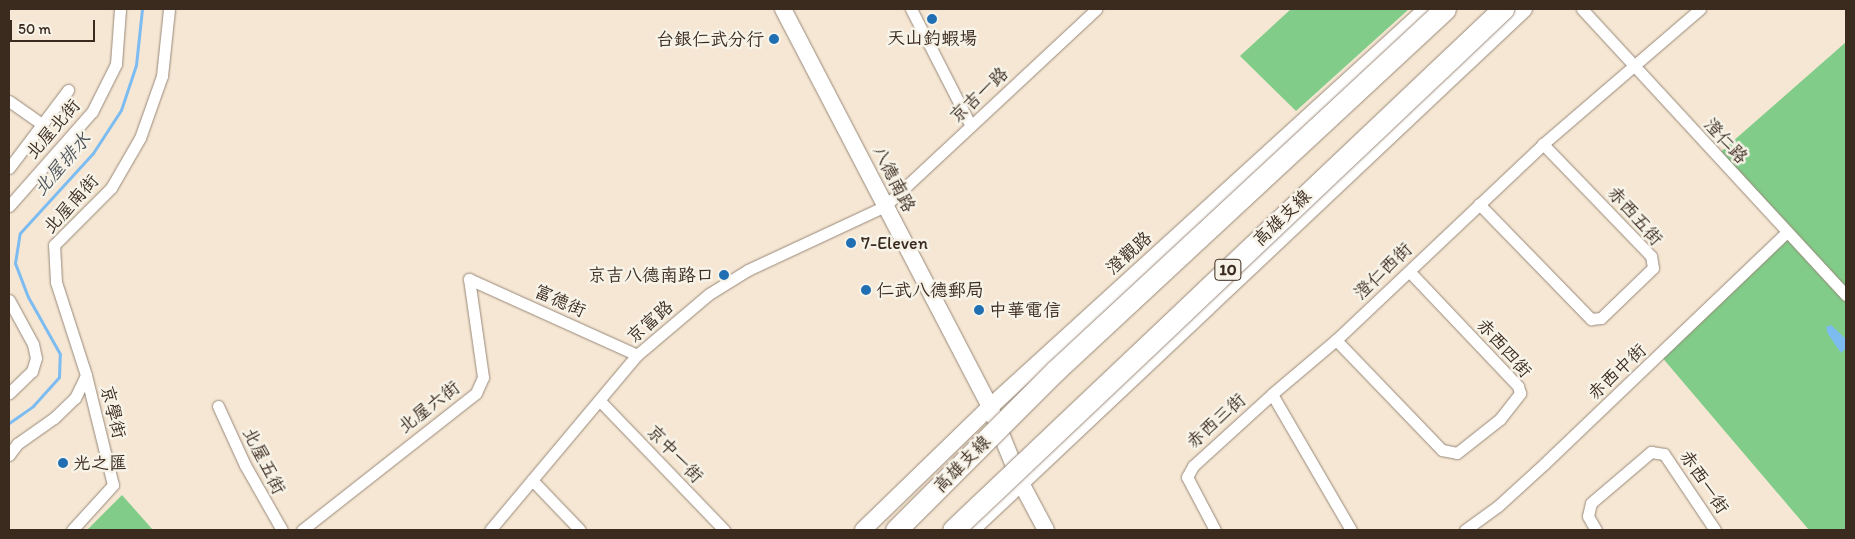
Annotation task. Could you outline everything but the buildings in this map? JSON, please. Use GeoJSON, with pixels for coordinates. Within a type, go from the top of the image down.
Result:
{"type":"FeatureCollection","features":[{"type":"Feature","properties":{"kind":"highway","name":"高雄支線"},"geometry":{"type":"LineString","coordinates":[[896,530],[1055,371],[1445,9]]}},
{"type":"Feature","properties":{"kind":"highway","name":"高雄支線"},"geometry":{"type":"LineString","coordinates":[[953,530],[1503,9]]}},
{"type":"Feature","properties":{"kind":"street","name":"北屋北街"},"geometry":{"type":"LineString","coordinates":[[9,206],[92,112],[116,64],[120,9]]}},
{"type":"Feature","properties":{"kind":"street","name":"北屋南街"},"geometry":{"type":"LineString","coordinates":[[86,375],[56,282],[54,245],[111,188],[140,138],[162,76],[170,9]]}},
{"type":"Feature","properties":{"kind":"street"},"geometry":{"type":"LineString","coordinates":[[911,9],[971,126]]}},
{"type":"Feature","properties":{"kind":"street","name":"京吉一路"},"geometry":{"type":"LineString","coordinates":[[885,206],[1096,9]]}},
{"type":"Feature","properties":{"kind":"street","name":"澄觀路"},"geometry":{"type":"LineString","coordinates":[[863,530],[990,407],[1427,9]]}},
{"type":"Feature","properties":{"kind":"street"},"geometry":{"type":"LineString","coordinates":[[971,530],[1524,9]]}},
{"type":"Feature","properties":{"kind":"street","name":"澄仁路"},"geometry":{"type":"LineString","coordinates":[[1582,9],[1846,295]]}},
{"type":"Feature","properties":{"kind":"street","name":"澄仁西街"},"geometry":{"type":"LineString","coordinates":[[1272,394],[1336,340],[1544,144],[1700,9]]}},
{"type":"Feature","properties":{"kind":"street","name":"八德南路"},"geometry":{"type":"LineString","coordinates":[[787,10],[885,206],[990,407],[1021,483],[1046,530]]}},
{"type":"Feature","properties":{"kind":"street"},"geometry":{"type":"LineString","coordinates":[[9,168],[68,90]]}},
{"type":"Feature","properties":{"kind":"street"},"geometry":{"type":"LineString","coordinates":[[9,101],[42,124]]}},
{"type":"Feature","properties":{"kind":"street","name":"赤西五街"},"geometry":{"type":"LineString","coordinates":[[1479,204],[1590,319],[1601,318],[1653,268],[1651,256],[1544,144]]}},
{"type":"Feature","properties":{"kind":"street","name":"京富路"},"geometry":{"type":"LineString","coordinates":[[490,530],[601,402],[637,355],[708,294],[748,270],[885,206]]}},
{"type":"Feature","properties":{"kind":"street","name":"赤西中街"},"geometry":{"type":"LineString","coordinates":[[1465,530],[1498,506],[1544,464],[1787,232]]}},
{"type":"Feature","properties":{"kind":"street","name":"赤西四街"},"geometry":{"type":"LineString","coordinates":[[1336,340],[1442,450],[1457,453],[1500,419],[1520,393],[1518,386],[1408,271]]}},
{"type":"Feature","properties":{"kind":"street","name":"富德街"},"geometry":{"type":"LineString","coordinates":[[469,279],[637,355]]}},
{"type":"Feature","properties":{"kind":"street","name":"北屋六街"},"geometry":{"type":"LineString","coordinates":[[302,530],[476,393],[483,376],[469,279]]}},
{"type":"Feature","properties":{"kind":"street"},"geometry":{"type":"LineString","coordinates":[[9,300],[33,344],[36,358],[32,370],[9,393]]}},
{"type":"Feature","properties":{"kind":"street"},"geometry":{"type":"LineString","coordinates":[[9,455],[17,444],[54,418],[75,398],[86,375]]}},
{"type":"Feature","properties":{"kind":"street","name":"京學街"},"geometry":{"type":"LineString","coordinates":[[72,530],[113,485],[86,375]]}},
{"type":"Feature","properties":{"kind":"street"},"geometry":{"type":"LineString","coordinates":[[1272,394],[1350,530]]}},
{"type":"Feature","properties":{"kind":"street","name":"赤西三街"},"geometry":{"type":"LineString","coordinates":[[1215,530],[1187,477],[1193,466],[1272,394]]}},
{"type":"Feature","properties":{"kind":"street","name":"京中一街"},"geometry":{"type":"LineString","coordinates":[[601,402],[724,530]]}},
{"type":"Feature","properties":{"kind":"street","name":"北屋五街"},"geometry":{"type":"LineString","coordinates":[[218,406],[244,465],[282,530]]}},
{"type":"Feature","properties":{"kind":"street","name":"赤西一街"},"geometry":{"type":"LineString","coordinates":[[1596,530],[1588,516],[1591,503],[1650,452],[1664,454],[1715,530]]}},
{"type":"Feature","properties":{"kind":"street"},"geometry":{"type":"LineString","coordinates":[[532,480],[580,530]]}},
{"type":"Feature","properties":{"kind":"green space"},"geometry":{"type":"Polygon","coordinates":[[[1291,9],[1409,9],[1296,111],[1240,56],[1291,9]]]}},
{"type":"Feature","properties":{"kind":"green space"},"geometry":{"type":"Polygon","coordinates":[[[1846,42],[1846,530],[1809,530],[1660,355],[1787,232],[1716,156],[1846,42]]]}},
{"type":"Feature","properties":{"kind":"green space"},"geometry":{"type":"Polygon","coordinates":[[[122,495],[153,530],[87,530],[122,495]]]}},
{"type":"Feature","properties":{"kind":"water"},"geometry":{"type":"Polygon","coordinates":[[[1831,325],[1846,339],[1846,348],[1841,353],[1828,334],[1826,327],[1831,325]]]}},
{"type":"Feature","properties":{"kind":"waterway","name":"北屋排水"},"geometry":{"type":"LineString","coordinates":[[9,423],[33,406],[59,377],[60,354],[28,297],[15,263],[20,233],[93,153],[121,110],[136,65],[142,9]]}},
{"type":"Feature","properties":{"kind":"place","name":"天山釣蝦場"},"geometry":{"type":"Point","coordinates":[932,19]}},
{"type":"Feature","properties":{"kind":"place","name":"台銀仁武分行"},"geometry":{"type":"Point","coordinates":[774,39]}},
{"type":"Feature","properties":{"kind":"place","name":"7-Eleven"},"geometry":{"type":"Point","coordinates":[851,243]}},
{"type":"Feature","properties":{"kind":"place","name":"京吉八德南路口"},"geometry":{"type":"Point","coordinates":[724,275]}},
{"type":"Feature","properties":{"kind":"place","name":"仁武八德郵局"},"geometry":{"type":"Point","coordinates":[866,290]}},
{"type":"Feature","properties":{"kind":"place","name":"中華電信"},"geometry":{"type":"Point","coordinates":[979,310]}},
{"type":"Feature","properties":{"kind":"place","name":"光之匯"},"geometry":{"type":"Point","coordinates":[63,463]}}]}
